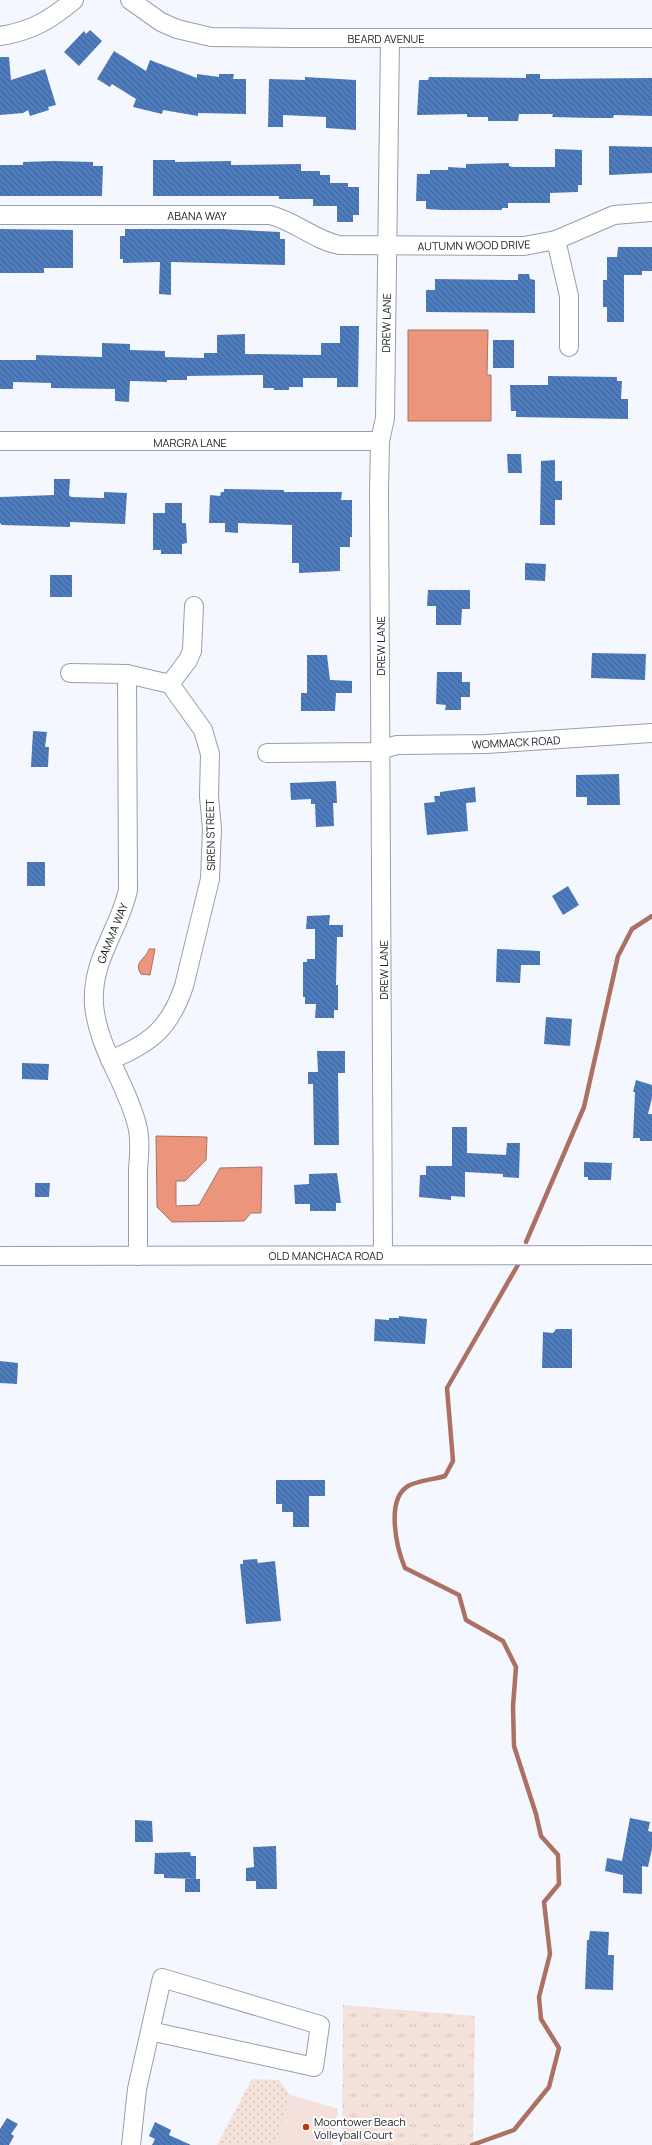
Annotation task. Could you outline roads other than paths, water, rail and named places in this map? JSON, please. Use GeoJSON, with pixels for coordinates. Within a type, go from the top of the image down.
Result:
{"type":"FeatureCollection","features":[{"type":"Feature","properties":{"kind":"street"},"geometry":{"type":"LineString","coordinates":[[0,36],[39,25],[55,16],[74,0]]}},
{"type":"Feature","properties":{"kind":"street","name":"BEARD AVENUE"},"geometry":{"type":"LineString","coordinates":[[130,0],[161,22],[177,29],[211,37],[652,38]]}},
{"type":"Feature","properties":{"kind":"street","name":"DREW LANE"},"geometry":{"type":"LineString","coordinates":[[383,1255],[380,441],[385,418],[390,38]]}},
{"type":"Feature","properties":{"kind":"street","name":"AUTUMN WOOD DRIVE"},"geometry":{"type":"LineString","coordinates":[[387,246],[510,247],[529,245],[556,240],[614,215],[652,212]]}},
{"type":"Feature","properties":{"kind":"street","name":"ABANA WAY"},"geometry":{"type":"LineString","coordinates":[[0,215],[270,216],[293,223],[331,244],[387,246]]}},
{"type":"Feature","properties":{"kind":"street"},"geometry":{"type":"LineString","coordinates":[[556,240],[568,296],[569,347]]}},
{"type":"Feature","properties":{"kind":"street","name":"MARGRA LANE"},"geometry":{"type":"LineString","coordinates":[[0,441],[380,441]]}},
{"type":"Feature","properties":{"kind":"street"},"geometry":{"type":"LineString","coordinates":[[70,673],[127,674],[170,684],[188,660],[192,650],[194,606]]}},
{"type":"Feature","properties":{"kind":"street","name":"GAMMA WAY"},"geometry":{"type":"LineString","coordinates":[[127,674],[128,890],[122,911],[102,953],[98,966],[94,1006],[103,1044],[126,1092],[138,1127],[138,1256]]}},
{"type":"Feature","properties":{"kind":"street","name":"SIREN STREET"},"geometry":{"type":"LineString","coordinates":[[110,1060],[133,1051],[144,1044],[162,1028],[171,1016],[184,986],[210,879],[212,829],[208,741],[196,717],[170,684]]}},
{"type":"Feature","properties":{"kind":"street","name":"WOMMACK ROAD"},"geometry":{"type":"LineString","coordinates":[[267,753],[364,752],[380,750],[397,745],[522,743],[652,733]]}},
{"type":"Feature","properties":{"kind":"street","name":"OLD MANCHACA ROAD"},"geometry":{"type":"LineString","coordinates":[[0,1256],[652,1255]]}},
{"type":"Feature","properties":{"kind":"street"},"geometry":{"type":"LineString","coordinates":[[131,2145],[137,2089],[150,2031],[162,1978],[320,2025],[314,2067],[150,2031]]}},
{"type":"Feature","properties":{"kind":"waterway"},"geometry":{"type":"LineString","coordinates":[[526,1242],[584,1107],[618,956],[632,929],[652,916]]}},
{"type":"Feature","properties":{"kind":"waterway"},"geometry":{"type":"LineString","coordinates":[[472,2145],[514,2130],[549,2087],[559,2048],[541,2019],[539,1997],[550,1954],[544,1902],[559,1884],[558,1855],[541,1836],[536,1814],[514,1746],[513,1706],[516,1667],[503,1641],[466,1620],[459,1595],[405,1568],[396,1537],[395,1513],[397,1502],[401,1493],[408,1486],[445,1476],[453,1461],[447,1388],[519,1263]]}},
{"type":"Feature","properties":{"kind":"place","name":"Moontower Beach Volleyball Court"},"geometry":{"type":"Point","coordinates":[306,2127]}}]}
